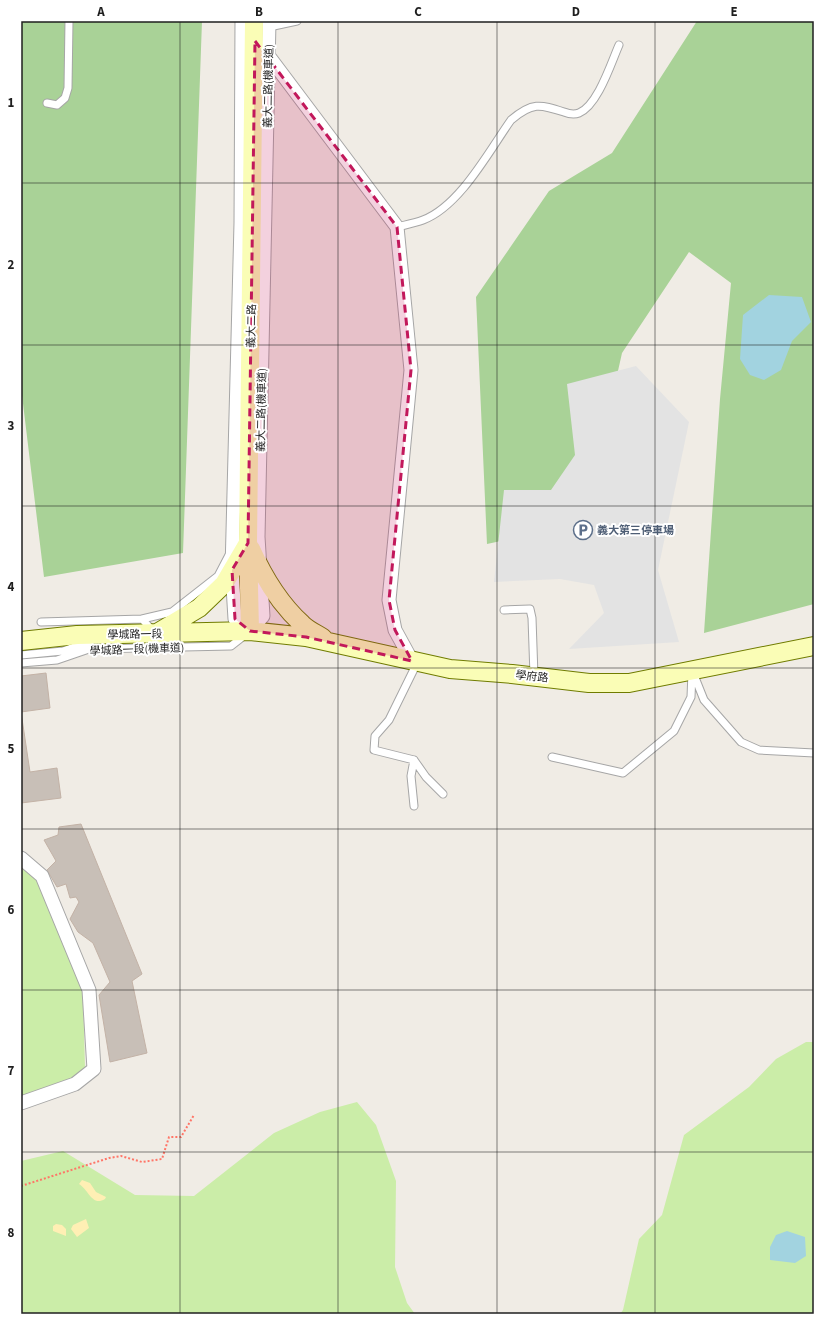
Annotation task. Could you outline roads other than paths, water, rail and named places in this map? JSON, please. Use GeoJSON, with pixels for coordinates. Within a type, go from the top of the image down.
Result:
{"type":"FeatureCollection","features":[{"type":"Feature","properties":{"kind":"street"},"geometry":{"type":"LineString","coordinates":[[156,634],[199,608],[224,584],[232,570],[241,544],[242,21]]}},
{"type":"Feature","properties":{"kind":"street","name":"義大二路"},"geometry":{"type":"LineString","coordinates":[[250,631],[241,544],[255,41],[264,23]]}},
{"type":"Feature","properties":{"kind":"street","name":"義大二路(機車道)"},"geometry":{"type":"LineString","coordinates":[[250,631],[263,616],[258,537],[269,57],[264,23]]}},
{"type":"Feature","properties":{"kind":"street"},"geometry":{"type":"LineString","coordinates":[[255,41],[269,57],[396,227],[411,370],[389,600],[395,630],[414,662]]}},
{"type":"Feature","properties":{"kind":"street"},"geometry":{"type":"LineString","coordinates":[[241,544],[260,568],[278,596],[302,624],[331,643]]}},
{"type":"Feature","properties":{"kind":"street"},"geometry":{"type":"LineString","coordinates":[[232,570],[235,619],[250,631]]}},
{"type":"Feature","properties":{"kind":"street","name":"學府路"},"geometry":{"type":"LineString","coordinates":[[250,631],[306,637],[450,669],[534,676],[589,683],[629,683],[814,646]]}},
{"type":"Feature","properties":{"kind":"street","name":"學城路一段"},"geometry":{"type":"LineString","coordinates":[[21,641],[77,635],[250,631]]}},
{"type":"Feature","properties":{"kind":"street"},"geometry":{"type":"LineString","coordinates":[[21,858],[42,876],[89,990],[94,1069],[75,1084],[21,1104]]}},
{"type":"Feature","properties":{"kind":"lane"},"geometry":{"type":"LineString","coordinates":[[46,103],[57,105],[65,98],[68,88],[69,21]]}},
{"type":"Feature","properties":{"kind":"lane"},"geometry":{"type":"LineString","coordinates":[[264,23],[297,21]]}},
{"type":"Feature","properties":{"kind":"lane"},"geometry":{"type":"LineString","coordinates":[[396,227],[424,220],[445,207],[458,195],[511,120],[519,113],[531,106],[544,106],[571,114],[579,113],[587,108],[594,99],[618,45]]}},
{"type":"Feature","properties":{"kind":"lane"},"geometry":{"type":"LineString","coordinates":[[41,622],[142,619],[172,612],[218,576],[241,544]]}},
{"type":"Feature","properties":{"kind":"lane"},"geometry":{"type":"LineString","coordinates":[[504,610],[530,609],[532,618],[534,676]]}},
{"type":"Feature","properties":{"kind":"lane","name":"學城路一段(機車道)"},"geometry":{"type":"LineString","coordinates":[[142,619],[156,634]]}},
{"type":"Feature","properties":{"kind":"lane","name":"學城路一段(機車道)"},"geometry":{"type":"LineString","coordinates":[[21,663],[57,660],[89,649],[231,646],[250,631]]}},
{"type":"Feature","properties":{"kind":"lane"},"geometry":{"type":"LineString","coordinates":[[21,655],[63,651],[109,635]]}},
{"type":"Feature","properties":{"kind":"lane"},"geometry":{"type":"LineString","coordinates":[[414,662],[389,720],[375,736],[374,750],[414,760],[426,777],[443,794]]}},
{"type":"Feature","properties":{"kind":"lane"},"geometry":{"type":"LineString","coordinates":[[692,671],[704,700],[741,742],[759,750],[814,752]]}},
{"type":"Feature","properties":{"kind":"lane"},"geometry":{"type":"LineString","coordinates":[[552,757],[623,773],[674,731],[691,697],[692,671]]}},
{"type":"Feature","properties":{"kind":"lane"},"geometry":{"type":"LineString","coordinates":[[414,760],[411,776],[414,806]]}},
{"type":"Feature","properties":{"kind":"water"},"geometry":{"type":"Polygon","coordinates":[[[769,295],[802,297],[811,322],[792,341],[781,370],[764,380],[750,375],[740,359],[743,315],[769,295]]]}},
{"type":"Feature","properties":{"kind":"water"},"geometry":{"type":"Polygon","coordinates":[[[787,1231],[805,1237],[806,1256],[795,1263],[770,1260],[770,1247],[776,1235],[787,1231]]]}},
{"type":"Feature","properties":{"kind":"place","name":"義大第三停車場"},"geometry":{"type":"Point","coordinates":[583,530]}}]}
